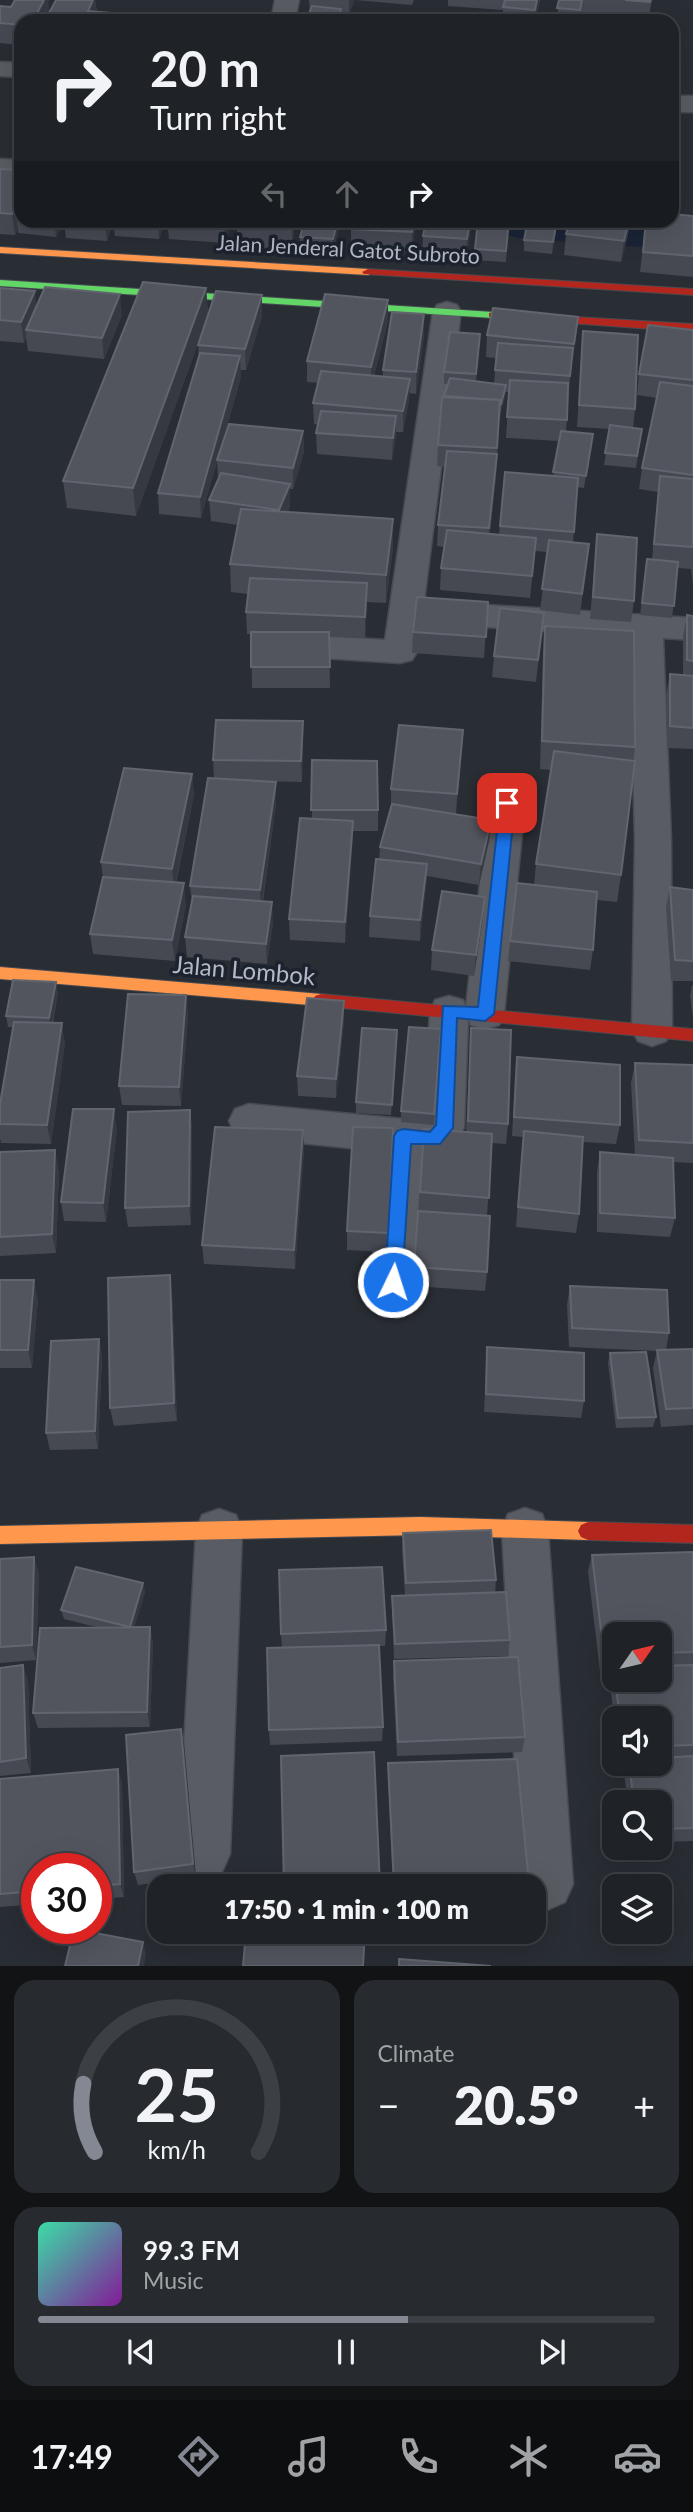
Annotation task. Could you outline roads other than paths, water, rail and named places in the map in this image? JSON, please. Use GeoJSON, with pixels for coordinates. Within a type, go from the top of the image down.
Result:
{"type":"FeatureCollection","features":[{"type":"Feature","properties":{"kind":"main road","name":"Jalan Jenderal Gatot Subroto"},"geometry":{"type":"LineString","coordinates":[[0,250],[693,292]]}},
{"type":"Feature","properties":{"kind":"main road"},"geometry":{"type":"LineString","coordinates":[[0,283],[693,328]]}},
{"type":"Feature","properties":{"kind":"main road","name":"Jalan Lombok"},"geometry":{"type":"LineString","coordinates":[[0,973],[467,1012],[693,1035]]}},
{"type":"Feature","properties":{"kind":"main road"},"geometry":{"type":"LineString","coordinates":[[0,1535],[420,1526],[693,1534]]}},
{"type":"Feature","properties":{"kind":"street"},"geometry":{"type":"LineString","coordinates":[[277,644],[400,652],[447,311]]}},
{"type":"Feature","properties":{"kind":"street"},"geometry":{"type":"LineString","coordinates":[[406,611],[693,629]]}},
{"type":"Feature","properties":{"kind":"street"},"geometry":{"type":"LineString","coordinates":[[646,628],[653,827],[652,1030]]}},
{"type":"Feature","properties":{"kind":"street"},"geometry":{"type":"LineString","coordinates":[[249,1121],[434,1139],[444,1128],[507,803]]}},
{"type":"Feature","properties":{"kind":"street"},"geometry":{"type":"LineString","coordinates":[[393,1282],[403,1136]]}},
{"type":"Feature","properties":{"kind":"street"},"geometry":{"type":"LineString","coordinates":[[526,1530],[547,1884]]}},
{"type":"Feature","properties":{"kind":"street"},"geometry":{"type":"LineString","coordinates":[[204,1854],[219,1531]]}},
{"type":"Feature","properties":{"kind":"waterway"},"geometry":{"type":"LineString","coordinates":[[626,228],[693,233]]}}]}
